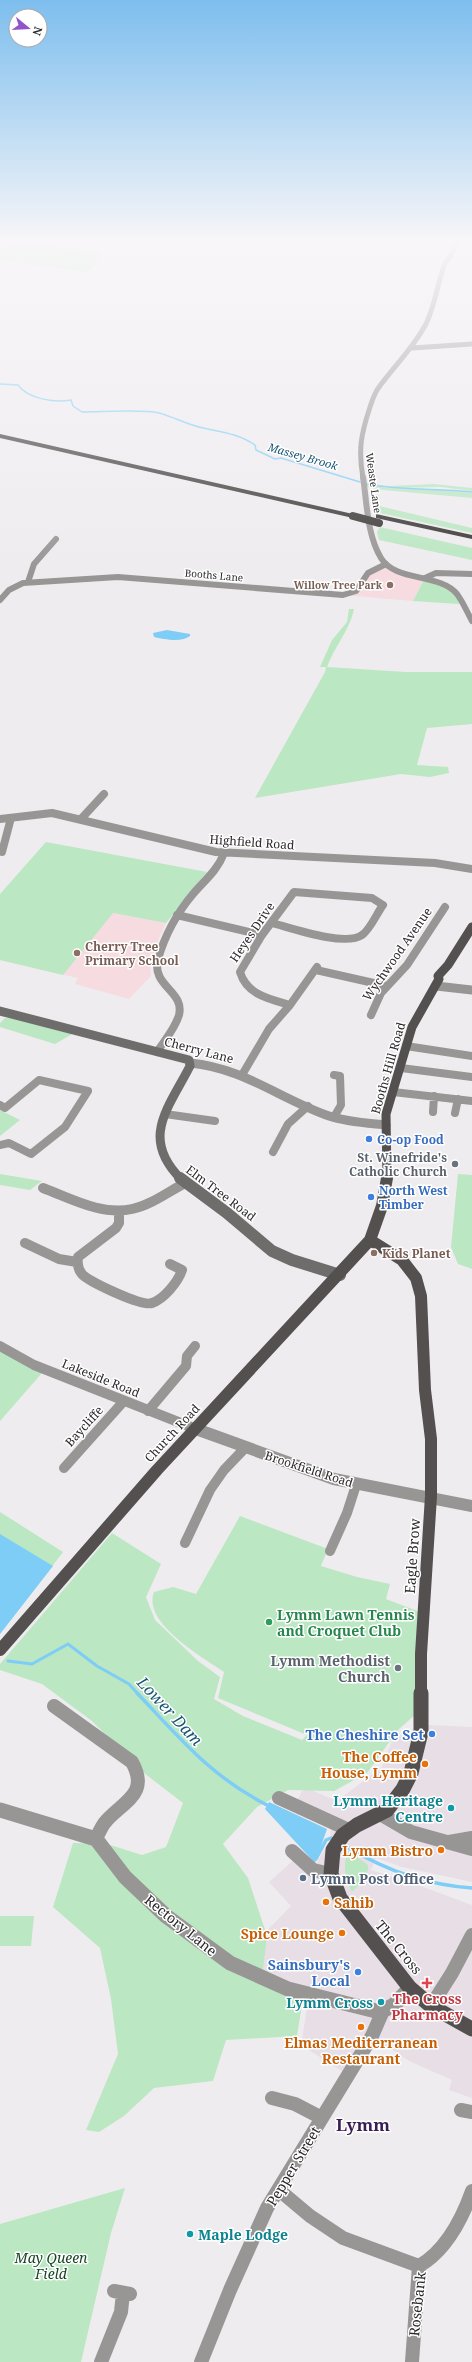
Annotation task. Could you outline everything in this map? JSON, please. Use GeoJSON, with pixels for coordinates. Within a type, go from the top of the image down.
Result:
{"type":"FeatureCollection","features":[{"type":"Feature","properties":{"kind":"highway"},"geometry":{"type":"LineString","coordinates":[[0,430],[352,513]]}},
{"type":"Feature","properties":{"kind":"highway"},"geometry":{"type":"LineString","coordinates":[[0,436],[379,519],[472,537]]}},
{"type":"Feature","properties":{"kind":"highway"},"geometry":{"type":"LineString","coordinates":[[379,519],[472,544]]}},
{"type":"Feature","properties":{"kind":"main road","name":"Booths Hill Road"},"geometry":{"type":"LineString","coordinates":[[370,1240],[378,1221],[385,1195],[388,1172],[386,1125],[393,1092],[412,1027],[437,982],[444,977],[449,968],[448,965],[472,927]]}},
{"type":"Feature","properties":{"kind":"main road","name":"Cherry Lane"},"geometry":{"type":"LineString","coordinates":[[0,1012],[185,1058],[190,1062]]}},
{"type":"Feature","properties":{"kind":"main road","name":"Elm Tree Road"},"geometry":{"type":"LineString","coordinates":[[190,1062],[164,1114],[158,1136],[162,1154],[168,1166],[185,1183],[227,1213],[272,1251],[292,1260],[340,1275]]}},
{"type":"Feature","properties":{"kind":"main road","name":"Church Road"},"geometry":{"type":"LineString","coordinates":[[0,1650],[152,1475],[340,1275],[370,1240]]}},
{"type":"Feature","properties":{"kind":"main road","name":"Eagle Brow"},"geometry":{"type":"LineString","coordinates":[[332,1862],[346,1832],[380,1814],[393,1805],[403,1789],[413,1766],[421,1732],[422,1647],[431,1496],[431,1439],[425,1390],[421,1296],[416,1278],[402,1260],[370,1240]]}},
{"type":"Feature","properties":{"kind":"main road","name":"The Cross"},"geometry":{"type":"LineString","coordinates":[[332,1862],[340,1898],[410,1988],[431,2006],[472,2029]]}},
{"type":"Feature","properties":{"kind":"street","name":"Weaste Lane"},"geometry":{"type":"LineString","coordinates":[[386,564],[375,547],[372,536],[360,455],[362,430],[376,391],[408,353]]}},
{"type":"Feature","properties":{"kind":"street"},"geometry":{"type":"LineString","coordinates":[[28,582],[28,577],[36,562],[56,539]]}},
{"type":"Feature","properties":{"kind":"street"},"geometry":{"type":"LineString","coordinates":[[386,564],[407,575],[425,578],[454,592],[469,611],[472,621]]}},
{"type":"Feature","properties":{"kind":"street","name":"Booths Lane"},"geometry":{"type":"LineString","coordinates":[[0,600],[12,588],[28,582],[118,577],[343,595],[356,591],[361,580],[371,570],[386,564]]}},
{"type":"Feature","properties":{"kind":"street"},"geometry":{"type":"LineString","coordinates":[[425,578],[436,573],[472,574]]}},
{"type":"Feature","properties":{"kind":"street"},"geometry":{"type":"LineString","coordinates":[[81,819],[104,794]]}},
{"type":"Feature","properties":{"kind":"street","name":"Highfield Road"},"geometry":{"type":"LineString","coordinates":[[0,819],[42,813],[81,819],[224,853],[435,863],[472,869]]}},
{"type":"Feature","properties":{"kind":"street"},"geometry":{"type":"LineString","coordinates":[[2,852],[11,818]]}},
{"type":"Feature","properties":{"kind":"street"},"geometry":{"type":"LineString","coordinates":[[157,1052],[179,1016],[180,1008],[174,993],[162,982],[157,970],[162,948],[177,916],[218,866],[224,853]]}},
{"type":"Feature","properties":{"kind":"street","name":"Heyes Drive"},"geometry":{"type":"LineString","coordinates":[[272,923],[346,939],[360,938],[364,935],[383,905],[372,898],[294,892],[262,936],[242,966],[241,978],[258,995],[290,1005]]}},
{"type":"Feature","properties":{"kind":"street","name":"Wychwood Avenue"},"geometry":{"type":"LineString","coordinates":[[371,1015],[387,986],[407,966],[444,906]]}},
{"type":"Feature","properties":{"kind":"street"},"geometry":{"type":"LineString","coordinates":[[177,916],[262,936]]}},
{"type":"Feature","properties":{"kind":"street"},"geometry":{"type":"LineString","coordinates":[[242,1075],[269,1029],[290,1005],[317,969],[387,986]]}},
{"type":"Feature","properties":{"kind":"street"},"geometry":{"type":"LineString","coordinates":[[437,982],[472,990]]}},
{"type":"Feature","properties":{"kind":"street"},"geometry":{"type":"LineString","coordinates":[[406,1046],[472,1056]]}},
{"type":"Feature","properties":{"kind":"street","name":"Cherry Lane"},"geometry":{"type":"LineString","coordinates":[[190,1062],[204,1063],[242,1075],[334,1117],[386,1125]]}},
{"type":"Feature","properties":{"kind":"street"},"geometry":{"type":"LineString","coordinates":[[400,1068],[472,1077]]}},
{"type":"Feature","properties":{"kind":"street"},"geometry":{"type":"LineString","coordinates":[[334,1075],[340,1076],[341,1105],[334,1117]]}},
{"type":"Feature","properties":{"kind":"street"},"geometry":{"type":"LineString","coordinates":[[0,1105],[5,1108],[39,1080],[88,1091],[64,1127],[31,1154],[9,1143],[0,1145]]}},
{"type":"Feature","properties":{"kind":"street"},"geometry":{"type":"LineString","coordinates":[[393,1092],[472,1101]]}},
{"type":"Feature","properties":{"kind":"street"},"geometry":{"type":"LineString","coordinates":[[433,1112],[434,1096]]}},
{"type":"Feature","properties":{"kind":"street"},"geometry":{"type":"LineString","coordinates":[[455,1113],[458,1099]]}},
{"type":"Feature","properties":{"kind":"street"},"geometry":{"type":"LineString","coordinates":[[273,1152],[288,1124],[308,1106]]}},
{"type":"Feature","properties":{"kind":"street"},"geometry":{"type":"LineString","coordinates":[[164,1114],[215,1122]]}},
{"type":"Feature","properties":{"kind":"street"},"geometry":{"type":"LineString","coordinates":[[43,1188],[99,1207],[119,1211],[137,1207],[185,1183]]}},
{"type":"Feature","properties":{"kind":"street"},"geometry":{"type":"LineString","coordinates":[[119,1211],[119,1223],[116,1228],[83,1252],[77,1262],[80,1272],[86,1277],[146,1304],[155,1302],[162,1298],[180,1276],[182,1270],[170,1264]]}},
{"type":"Feature","properties":{"kind":"street"},"geometry":{"type":"LineString","coordinates":[[24,1243],[59,1259],[77,1262]]}},
{"type":"Feature","properties":{"kind":"street","name":"Lakeside Road"},"geometry":{"type":"LineString","coordinates":[[0,1346],[34,1364],[123,1402],[196,1429]]}},
{"type":"Feature","properties":{"kind":"street"},"geometry":{"type":"LineString","coordinates":[[148,1411],[186,1366],[187,1356],[195,1346]]}},
{"type":"Feature","properties":{"kind":"street","name":"Baycliffe"},"geometry":{"type":"LineString","coordinates":[[64,1468],[123,1402]]}},
{"type":"Feature","properties":{"kind":"street","name":"Brookfield Road"},"geometry":{"type":"LineString","coordinates":[[196,1429],[309,1471],[356,1485],[431,1496],[472,1506]]}},
{"type":"Feature","properties":{"kind":"street"},"geometry":{"type":"LineString","coordinates":[[185,1543],[200,1506],[211,1487],[222,1472],[239,1458],[246,1447]]}},
{"type":"Feature","properties":{"kind":"street"},"geometry":{"type":"LineString","coordinates":[[330,1550],[347,1513],[356,1485]]}},
{"type":"Feature","properties":{"kind":"street"},"geometry":{"type":"LineString","coordinates":[[0,1810],[96,1839],[106,1821],[129,1801],[136,1792],[139,1784],[138,1770],[132,1762],[54,1706]]}},
{"type":"Feature","properties":{"kind":"street"},"geometry":{"type":"LineString","coordinates":[[279,1798],[346,1832]]}},
{"type":"Feature","properties":{"kind":"street"},"geometry":{"type":"LineString","coordinates":[[380,1814],[391,1822],[412,1831],[472,1849]]}},
{"type":"Feature","properties":{"kind":"street"},"geometry":{"type":"LineString","coordinates":[[447,1842],[472,1838]]}},
{"type":"Feature","properties":{"kind":"street","name":"Rectory Lane"},"geometry":{"type":"LineString","coordinates":[[96,1839],[125,1876],[166,1916],[230,1963],[288,1989],[344,2005],[382,2013]]}},
{"type":"Feature","properties":{"kind":"street"},"geometry":{"type":"LineString","coordinates":[[292,1850],[317,1873],[332,1862]]}},
{"type":"Feature","properties":{"kind":"street"},"geometry":{"type":"LineString","coordinates":[[431,2006],[452,1973],[472,1935]]}},
{"type":"Feature","properties":{"kind":"street","name":"Pepper Street"},"geometry":{"type":"LineString","coordinates":[[202,2362],[250,2244],[267,2208],[379,2023],[382,2013],[390,2009],[410,1988]]}},
{"type":"Feature","properties":{"kind":"street"},"geometry":{"type":"LineString","coordinates":[[272,2098],[295,2104],[322,2118]]}},
{"type":"Feature","properties":{"kind":"street"},"geometry":{"type":"LineString","coordinates":[[279,2190],[310,2216],[343,2238],[419,2266]]}},
{"type":"Feature","properties":{"kind":"street","name":"Rosebank"},"geometry":{"type":"LineString","coordinates":[[412,2362],[419,2266],[433,2258],[465,2211],[472,2191]]}},
{"type":"Feature","properties":{"kind":"street"},"geometry":{"type":"LineString","coordinates":[[101,2362],[121,2312],[122,2293]]}},
{"type":"Feature","properties":{"kind":"shaded area","name":"Willow Tree Park"},"geometry":{"type":"Polygon","coordinates":[[[386,564],[425,578],[413,601],[343,595],[352,593],[361,580],[386,564]]]}},
{"type":"Feature","properties":{"kind":"shaded area","name":"Cherry Tree Primary School"},"geometry":{"type":"Polygon","coordinates":[[[113,913],[166,923],[155,947],[150,965],[151,976],[129,999],[75,984],[78,978],[0,960],[113,913]]]}},
{"type":"Feature","properties":{"kind":"shaded area"},"geometry":{"type":"Polygon","coordinates":[[[428,1725],[472,1727],[472,1882],[402,1867],[376,1858],[371,1870],[407,1881],[472,1905],[472,2098],[449,2090],[452,2080],[409,2061],[372,2036],[348,2075],[301,2045],[310,1991],[268,1978],[240,1958],[291,1906],[269,1882],[296,1858],[316,1864],[330,1841],[331,1829],[293,1809],[304,1787],[337,1801],[382,1767],[393,1738],[428,1725]]]}},
{"type":"Feature","properties":{"kind":"green space"},"geometry":{"type":"Polygon","coordinates":[[[366,484],[385,488],[439,489],[472,493],[472,498],[383,490],[367,487],[366,484]]]}},
{"type":"Feature","properties":{"kind":"green space"},"geometry":{"type":"Polygon","coordinates":[[[370,484],[389,486],[434,484],[472,488],[472,491],[441,487],[393,488],[370,484]]]}},
{"type":"Feature","properties":{"kind":"green space"},"geometry":{"type":"Polygon","coordinates":[[[375,505],[472,528],[472,533],[380,513],[375,505]]]}},
{"type":"Feature","properties":{"kind":"green space"},"geometry":{"type":"Polygon","coordinates":[[[380,527],[472,548],[472,560],[379,540],[377,532],[380,527]]]}},
{"type":"Feature","properties":{"kind":"green space"},"geometry":{"type":"Polygon","coordinates":[[[425,578],[457,594],[459,604],[413,601],[425,578]]]}},
{"type":"Feature","properties":{"kind":"green space"},"geometry":{"type":"Polygon","coordinates":[[[349,609],[354,609],[352,617],[327,667],[406,672],[472,672],[472,724],[427,728],[417,765],[448,767],[449,773],[430,777],[401,774],[255,798],[325,672],[326,667],[320,667],[332,640],[347,622],[349,609]]]}},
{"type":"Feature","properties":{"kind":"green space"},"geometry":{"type":"Polygon","coordinates":[[[46,842],[207,872],[166,923],[113,913],[63,975],[0,960],[0,894],[46,842]]]}},
{"type":"Feature","properties":{"kind":"green space"},"geometry":{"type":"Polygon","coordinates":[[[11,1017],[74,1033],[55,1044],[0,1027],[0,1023],[5,1018],[11,1017]]]}},
{"type":"Feature","properties":{"kind":"green space"},"geometry":{"type":"Polygon","coordinates":[[[0,1110],[20,1120],[0,1136],[0,1110]]]}},
{"type":"Feature","properties":{"kind":"green space"},"geometry":{"type":"Polygon","coordinates":[[[0,1174],[42,1181],[30,1190],[0,1185],[0,1174]]]}},
{"type":"Feature","properties":{"kind":"green space"},"geometry":{"type":"Polygon","coordinates":[[[458,1174],[472,1175],[472,1269],[458,1264],[451,1247],[458,1174]]]}},
{"type":"Feature","properties":{"kind":"green space"},"geometry":{"type":"Polygon","coordinates":[[[0,1351],[42,1373],[0,1421],[0,1351]]]}},
{"type":"Feature","properties":{"kind":"green space"},"geometry":{"type":"Polygon","coordinates":[[[0,1512],[63,1552],[0,1634],[0,1512]]]}},
{"type":"Feature","properties":{"kind":"green space"},"geometry":{"type":"Polygon","coordinates":[[[240,1516],[328,1549],[321,1566],[357,1577],[390,1584],[386,1599],[420,1612],[416,1714],[398,1730],[367,1773],[334,1791],[288,1790],[257,1807],[223,1844],[248,1878],[267,1936],[263,1969],[303,1998],[297,2036],[226,2040],[213,2081],[154,2088],[124,2116],[99,2132],[86,2130],[118,2054],[111,1999],[100,1948],[53,1907],[73,1843],[107,1844],[142,1855],[166,1847],[183,1803],[144,1773],[92,1721],[42,1684],[0,1670],[0,1664],[112,1533],[161,1564],[146,1597],[155,1620],[198,1661],[220,1677],[214,1699],[243,1716],[302,1740],[307,1735],[218,1698],[224,1672],[202,1658],[176,1638],[165,1627],[157,1615],[153,1604],[154,1592],[173,1587],[196,1594],[240,1516]]]}},
{"type":"Feature","properties":{"kind":"green space"},"geometry":{"type":"Polygon","coordinates":[[[348,1851],[368,1865],[365,1877],[352,1892],[347,1882],[345,1872],[345,1862],[348,1851]]]}},
{"type":"Feature","properties":{"kind":"green space"},"geometry":{"type":"Polygon","coordinates":[[[0,1916],[34,1916],[31,1946],[0,1946],[0,1916]]]}},
{"type":"Feature","properties":{"kind":"green space","name":"May Queen Field"},"geometry":{"type":"Polygon","coordinates":[[[125,2188],[111,2233],[81,2362],[0,2362],[0,2224],[125,2188]]]}},
{"type":"Feature","properties":{"kind":"water"},"geometry":{"type":"Polygon","coordinates":[[[167,630],[190,634],[190,636],[177,640],[154,637],[153,633],[167,630]]]}},
{"type":"Feature","properties":{"kind":"water"},"geometry":{"type":"Polygon","coordinates":[[[0,1534],[53,1566],[0,1634],[0,1534]]]}},
{"type":"Feature","properties":{"kind":"water"},"geometry":{"type":"Polygon","coordinates":[[[269,1802],[327,1829],[315,1863],[265,1809],[269,1802]]]}},
{"type":"Feature","properties":{"kind":"waterway","name":"Massey Brook"},"geometry":{"type":"LineString","coordinates":[[0,384],[18,385],[28,394],[42,399],[57,401],[71,400],[73,406],[82,412],[132,411],[159,413],[197,427],[243,438],[255,445],[256,450],[275,459],[281,458],[360,482]]}},
{"type":"Feature","properties":{"kind":"waterway","name":"Massey Brook"},"geometry":{"type":"LineString","coordinates":[[367,484],[406,489],[472,492]]}},
{"type":"Feature","properties":{"kind":"waterway","name":"Lower Dam"},"geometry":{"type":"LineString","coordinates":[[8,1661],[32,1664],[68,1644],[97,1666],[129,1684],[138,1694]]}},
{"type":"Feature","properties":{"kind":"waterway","name":"Lower Dam"},"geometry":{"type":"LineString","coordinates":[[137,1693],[182,1741],[212,1769],[247,1794],[267,1805]]}},
{"type":"Feature","properties":{"kind":"waterway"},"geometry":{"type":"LineString","coordinates":[[316,1859],[326,1840],[331,1838]]}},
{"type":"Feature","properties":{"kind":"waterway"},"geometry":{"type":"LineString","coordinates":[[349,1848],[378,1864],[408,1876],[440,1884],[472,1888]]}},
{"type":"Feature","properties":{"kind":"place","name":"Willow Tree Park"},"geometry":{"type":"Point","coordinates":[390,585]}},
{"type":"Feature","properties":{"kind":"place","name":"Cherry Tree Primary School"},"geometry":{"type":"Point","coordinates":[77,953]}},
{"type":"Feature","properties":{"kind":"place","name":"Co-op Food"},"geometry":{"type":"Point","coordinates":[369,1139]}},
{"type":"Feature","properties":{"kind":"place","name":"St. Winefride's Catholic Church"},"geometry":{"type":"Point","coordinates":[455,1164]}},
{"type":"Feature","properties":{"kind":"place","name":"North West Timber"},"geometry":{"type":"Point","coordinates":[371,1197]}},
{"type":"Feature","properties":{"kind":"place","name":"Kids Planet"},"geometry":{"type":"Point","coordinates":[374,1253]}},
{"type":"Feature","properties":{"kind":"place","name":"Lymm Lawn Tennis and Croquet Club"},"geometry":{"type":"Point","coordinates":[269,1622]}},
{"type":"Feature","properties":{"kind":"place","name":"Lymm Methodist Church"},"geometry":{"type":"Point","coordinates":[398,1668]}},
{"type":"Feature","properties":{"kind":"place","name":"The Cheshire Set"},"geometry":{"type":"Point","coordinates":[432,1734]}},
{"type":"Feature","properties":{"kind":"place","name":"The Coffee House, Lymm"},"geometry":{"type":"Point","coordinates":[425,1764]}},
{"type":"Feature","properties":{"kind":"place","name":"Lymm Heritage Centre"},"geometry":{"type":"Point","coordinates":[451,1808]}},
{"type":"Feature","properties":{"kind":"place","name":"Lymm Bistro"},"geometry":{"type":"Point","coordinates":[441,1850]}},
{"type":"Feature","properties":{"kind":"place","name":"Lymm Post Office"},"geometry":{"type":"Point","coordinates":[303,1878]}},
{"type":"Feature","properties":{"kind":"place","name":"Sahib"},"geometry":{"type":"Point","coordinates":[326,1902]}},
{"type":"Feature","properties":{"kind":"place","name":"Spice Lounge"},"geometry":{"type":"Point","coordinates":[342,1933]}},
{"type":"Feature","properties":{"kind":"place","name":"Sainsbury's Local"},"geometry":{"type":"Point","coordinates":[358,1972]}},
{"type":"Feature","properties":{"kind":"place","name":"The Cross Pharmacy"},"geometry":{"type":"Point","coordinates":[427,1983]}},
{"type":"Feature","properties":{"kind":"place","name":"Lymm Cross"},"geometry":{"type":"Point","coordinates":[381,2002]}},
{"type":"Feature","properties":{"kind":"place","name":"Elmas Mediterranean Restaurant"},"geometry":{"type":"Point","coordinates":[361,2027]}},
{"type":"Feature","properties":{"kind":"place","name":"Maple Lodge"},"geometry":{"type":"Point","coordinates":[190,2234]}},
{"type":"Feature","properties":{"kind":"district","name":"Lymm"},"geometry":{"type":"Point","coordinates":[363,2124]}}]}
